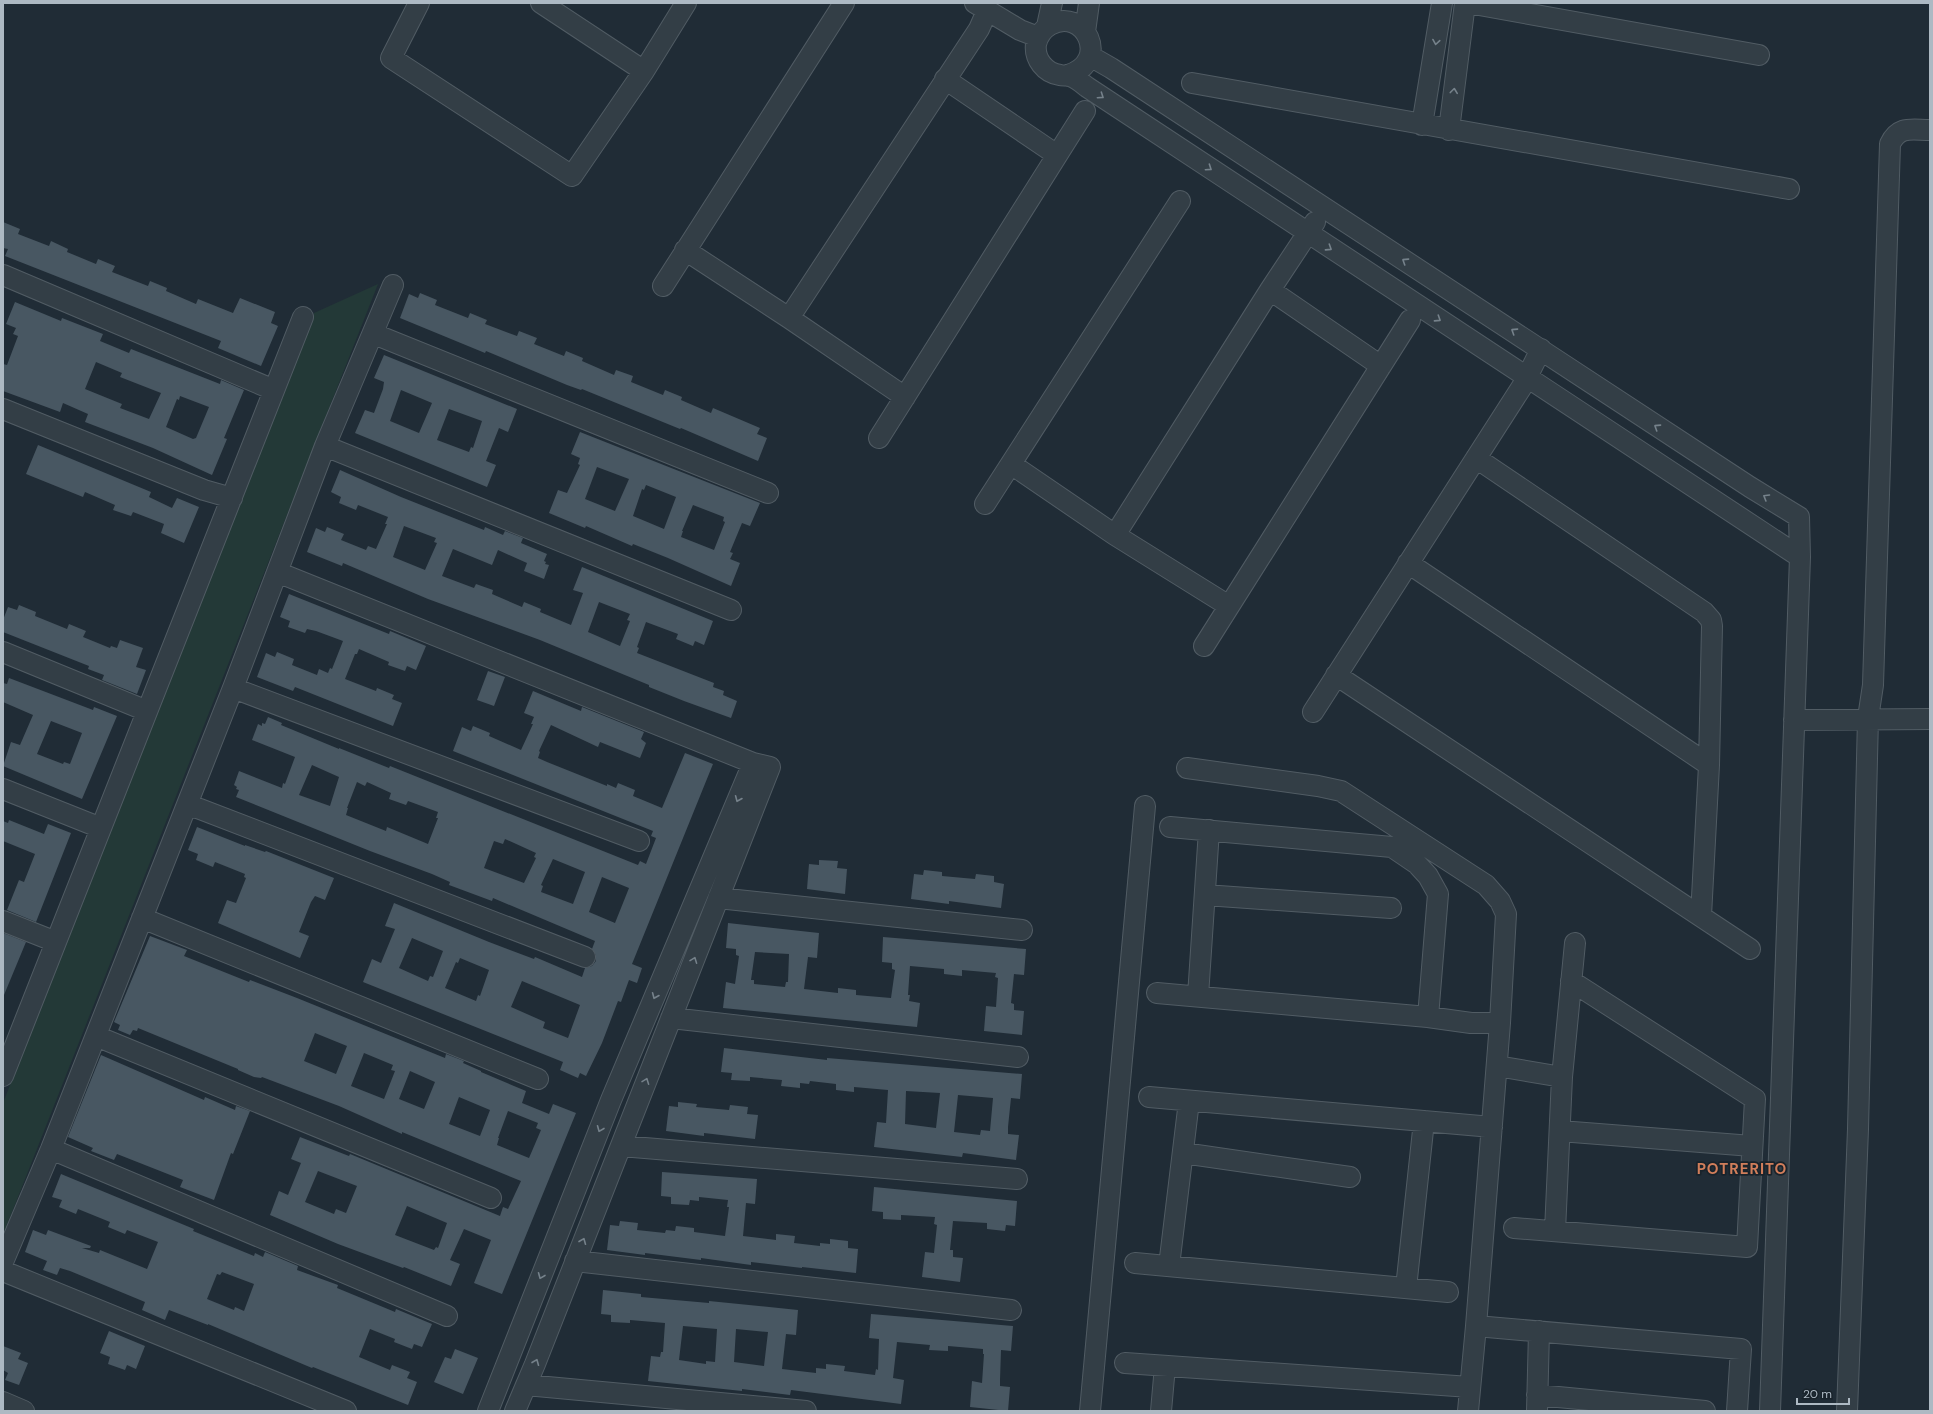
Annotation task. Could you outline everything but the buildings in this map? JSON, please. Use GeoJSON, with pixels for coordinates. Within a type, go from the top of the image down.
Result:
{"type":"FeatureCollection","features":[{"type":"Feature","properties":{"kind":"street"},"geometry":{"type":"LineString","coordinates":[[419,3],[391,58],[572,176],[644,71],[686,3]]}},
{"type":"Feature","properties":{"kind":"street"},"geometry":{"type":"LineString","coordinates":[[541,3],[644,71]]}},
{"type":"Feature","properties":{"kind":"street"},"geometry":{"type":"LineString","coordinates":[[663,286],[844,3]]}},
{"type":"Feature","properties":{"kind":"street"},"geometry":{"type":"LineString","coordinates":[[1042,65],[1036,52],[1052,3]]}},
{"type":"Feature","properties":{"kind":"street"},"geometry":{"type":"LineString","coordinates":[[1085,32],[1089,3]]}},
{"type":"Feature","properties":{"kind":"street"},"geometry":{"type":"LineString","coordinates":[[1422,125],[1442,3]]}},
{"type":"Feature","properties":{"kind":"street"},"geometry":{"type":"LineString","coordinates":[[1449,130],[1465,3]]}},
{"type":"Feature","properties":{"kind":"street"},"geometry":{"type":"LineString","coordinates":[[1468,3],[1760,55]]}},
{"type":"Feature","properties":{"kind":"street"},"geometry":{"type":"LineString","coordinates":[[789,318],[979,29],[981,7],[1020,30],[1043,32],[1053,23],[1067,21],[1080,27],[1085,32],[1090,44],[1090,56],[1082,69],[1068,75],[1054,74],[1042,65],[1020,30]]}},
{"type":"Feature","properties":{"kind":"street"},"geometry":{"type":"LineString","coordinates":[[1090,56],[1111,68],[1323,208],[1541,349],[1750,488],[1800,517],[1800,557],[1770,1411]]}},
{"type":"Feature","properties":{"kind":"street"},"geometry":{"type":"LineString","coordinates":[[1068,75],[1800,557]]}},
{"type":"Feature","properties":{"kind":"street"},"geometry":{"type":"LineString","coordinates":[[946,79],[1057,154]]}},
{"type":"Feature","properties":{"kind":"street"},"geometry":{"type":"LineString","coordinates":[[1192,83],[1449,130],[1789,189]]}},
{"type":"Feature","properties":{"kind":"street"},"geometry":{"type":"LineString","coordinates":[[879,438],[1084,111]]}},
{"type":"Feature","properties":{"kind":"street"},"geometry":{"type":"LineString","coordinates":[[1847,1411],[1858,1129],[1868,718],[1873,685],[1890,144],[1898,132],[1905,130],[1930,130]]}},
{"type":"Feature","properties":{"kind":"street"},"geometry":{"type":"LineString","coordinates":[[985,504],[1180,201]]}},
{"type":"Feature","properties":{"kind":"street"},"geometry":{"type":"LineString","coordinates":[[1115,535],[1270,290],[1309,234],[1323,208]]}},
{"type":"Feature","properties":{"kind":"street"},"geometry":{"type":"LineString","coordinates":[[685,250],[789,318],[905,397]]}},
{"type":"Feature","properties":{"kind":"street"},"geometry":{"type":"LineString","coordinates":[[3,275],[274,390]]}},
{"type":"Feature","properties":{"kind":"street"},"geometry":{"type":"LineString","coordinates":[[3,1262],[51,1149],[96,1036],[233,688],[325,446],[374,334],[393,284]]}},
{"type":"Feature","properties":{"kind":"street"},"geometry":{"type":"LineString","coordinates":[[1270,290],[1381,366]]}},
{"type":"Feature","properties":{"kind":"street"},"geometry":{"type":"LineString","coordinates":[[5,1064],[56,942],[303,317]]}},
{"type":"Feature","properties":{"kind":"street"},"geometry":{"type":"LineString","coordinates":[[1204,646],[1410,320]]}},
{"type":"Feature","properties":{"kind":"street"},"geometry":{"type":"LineString","coordinates":[[374,334],[768,494]]}},
{"type":"Feature","properties":{"kind":"street"},"geometry":{"type":"LineString","coordinates":[[1313,712],[1476,458],[1526,377],[1541,349]]}},
{"type":"Feature","properties":{"kind":"street"},"geometry":{"type":"LineString","coordinates":[[3,409],[204,490],[232,498]]}},
{"type":"Feature","properties":{"kind":"street"},"geometry":{"type":"LineString","coordinates":[[325,446],[731,610]]}},
{"type":"Feature","properties":{"kind":"street"},"geometry":{"type":"LineString","coordinates":[[1476,458],[1708,616],[1712,626],[1709,765],[1701,916]]}},
{"type":"Feature","properties":{"kind":"street"},"geometry":{"type":"LineString","coordinates":[[1012,464],[1115,535],[1230,606]]}},
{"type":"Feature","properties":{"kind":"street"},"geometry":{"type":"LineString","coordinates":[[1408,563],[1709,765]]}},
{"type":"Feature","properties":{"kind":"street"},"geometry":{"type":"LineString","coordinates":[[277,572],[753,763],[770,767],[515,1411]]}},
{"type":"Feature","properties":{"kind":"street"},"geometry":{"type":"LineString","coordinates":[[3,652],[147,711]]}},
{"type":"Feature","properties":{"kind":"street"},"geometry":{"type":"LineString","coordinates":[[1336,675],[1750,949]]}},
{"type":"Feature","properties":{"kind":"street"},"geometry":{"type":"LineString","coordinates":[[233,688],[639,841]]}},
{"type":"Feature","properties":{"kind":"street"},"geometry":{"type":"LineString","coordinates":[[1794,720],[1868,718],[1930,719]]}},
{"type":"Feature","properties":{"kind":"street"},"geometry":{"type":"LineString","coordinates":[[488,1411],[611,1100],[753,763]]}},
{"type":"Feature","properties":{"kind":"street"},"geometry":{"type":"LineString","coordinates":[[1187,768],[1318,786],[1341,791],[1486,885],[1500,901],[1506,914],[1500,1023],[1468,1411]]}},
{"type":"Feature","properties":{"kind":"street"},"geometry":{"type":"LineString","coordinates":[[3,789],[101,828]]}},
{"type":"Feature","properties":{"kind":"street"},"geometry":{"type":"LineString","coordinates":[[187,805],[585,957]]}},
{"type":"Feature","properties":{"kind":"street"},"geometry":{"type":"LineString","coordinates":[[1090,1411],[1145,806]]}},
{"type":"Feature","properties":{"kind":"street"},"geometry":{"type":"LineString","coordinates":[[1170,828],[1209,830],[1392,847],[1416,864],[1428,876],[1438,894],[1428,1017]]}},
{"type":"Feature","properties":{"kind":"street"},"geometry":{"type":"LineString","coordinates":[[1198,996],[1209,830]]}},
{"type":"Feature","properties":{"kind":"street"},"geometry":{"type":"LineString","coordinates":[[1205,895],[1391,908]]}},
{"type":"Feature","properties":{"kind":"street"},"geometry":{"type":"LineString","coordinates":[[718,898],[1022,930]]}},
{"type":"Feature","properties":{"kind":"street"},"geometry":{"type":"LineString","coordinates":[[142,918],[538,1079]]}},
{"type":"Feature","properties":{"kind":"street"},"geometry":{"type":"LineString","coordinates":[[3,921],[56,942]]}},
{"type":"Feature","properties":{"kind":"street"},"geometry":{"type":"LineString","coordinates":[[1555,1231],[1562,1077],[1575,944]]}},
{"type":"Feature","properties":{"kind":"street"},"geometry":{"type":"LineString","coordinates":[[1514,1228],[1747,1247],[1755,1099],[1571,981]]}},
{"type":"Feature","properties":{"kind":"street"},"geometry":{"type":"LineString","coordinates":[[1157,993],[1428,1017],[1471,1023],[1500,1023]]}},
{"type":"Feature","properties":{"kind":"street"},"geometry":{"type":"LineString","coordinates":[[671,1018],[1018,1057]]}},
{"type":"Feature","properties":{"kind":"street"},"geometry":{"type":"LineString","coordinates":[[96,1036],[491,1198]]}},
{"type":"Feature","properties":{"kind":"street"},"geometry":{"type":"LineString","coordinates":[[1496,1066],[1562,1077]]}},
{"type":"Feature","properties":{"kind":"street"},"geometry":{"type":"LineString","coordinates":[[1148,1098],[1492,1127]]}},
{"type":"Feature","properties":{"kind":"street"},"geometry":{"type":"LineString","coordinates":[[611,1100],[635,1110]]}},
{"type":"Feature","properties":{"kind":"street"},"geometry":{"type":"LineString","coordinates":[[1169,1266],[1189,1101]]}},
{"type":"Feature","properties":{"kind":"street"},"geometry":{"type":"LineString","coordinates":[[1406,1288],[1424,1121]]}},
{"type":"Feature","properties":{"kind":"street"},"geometry":{"type":"LineString","coordinates":[[1560,1130],[1752,1146]]}},
{"type":"Feature","properties":{"kind":"street"},"geometry":{"type":"LineString","coordinates":[[621,1146],[1017,1179]]}},
{"type":"Feature","properties":{"kind":"street"},"geometry":{"type":"LineString","coordinates":[[51,1149],[447,1316]]}},
{"type":"Feature","properties":{"kind":"street"},"geometry":{"type":"LineString","coordinates":[[1183,1153],[1350,1178]]}},
{"type":"Feature","properties":{"kind":"street"},"geometry":{"type":"LineString","coordinates":[[575,1261],[1011,1310]]}},
{"type":"Feature","properties":{"kind":"street"},"geometry":{"type":"LineString","coordinates":[[1135,1263],[1448,1292]]}},
{"type":"Feature","properties":{"kind":"street"},"geometry":{"type":"LineString","coordinates":[[3,1270],[346,1411]]}},
{"type":"Feature","properties":{"kind":"street"},"geometry":{"type":"LineString","coordinates":[[1476,1326],[1741,1348],[1737,1411]]}},
{"type":"Feature","properties":{"kind":"street"},"geometry":{"type":"LineString","coordinates":[[1539,1331],[1537,1403],[1705,1411]]}},
{"type":"Feature","properties":{"kind":"street"},"geometry":{"type":"LineString","coordinates":[[1125,1363],[1470,1387]]}},
{"type":"Feature","properties":{"kind":"street"},"geometry":{"type":"LineString","coordinates":[[1161,1411],[1165,1366]]}},
{"type":"Feature","properties":{"kind":"street"},"geometry":{"type":"LineString","coordinates":[[526,1385],[806,1411]]}},
{"type":"Feature","properties":{"kind":"street"},"geometry":{"type":"LineString","coordinates":[[3,1402],[24,1411]]}},
{"type":"Feature","properties":{"kind":"green space"},"geometry":{"type":"Polygon","coordinates":[[[378,284],[3,1235],[3,1103],[314,313],[378,284]]]}},
{"type":"Feature","properties":{"kind":"district","name":"POTRERITO"},"geometry":{"type":"Point","coordinates":[1742,1169]}}]}
